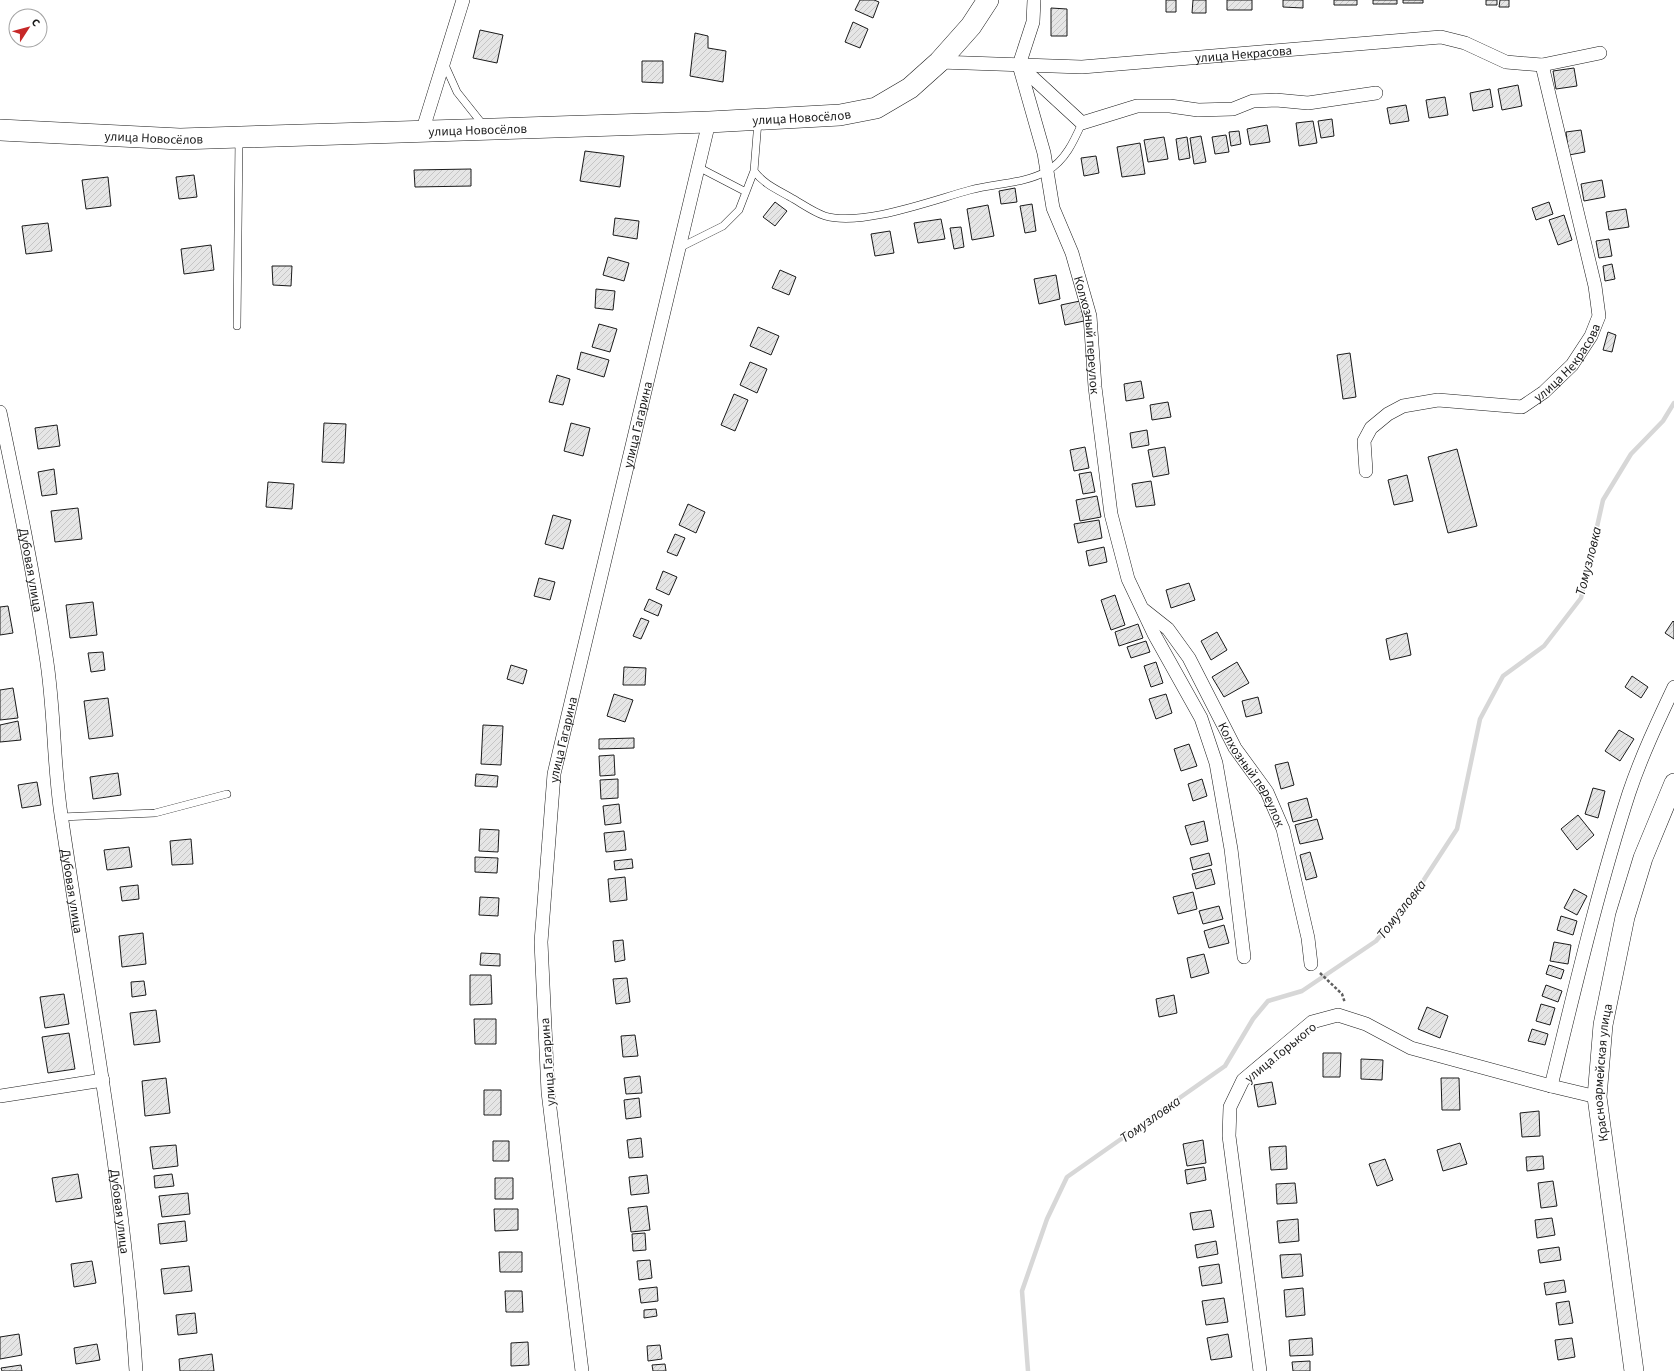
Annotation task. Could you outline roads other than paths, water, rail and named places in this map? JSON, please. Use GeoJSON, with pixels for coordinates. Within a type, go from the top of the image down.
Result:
{"type":"FeatureCollection","features":[{"type":"Feature","properties":{"kind":"main road","name":"улица Новосёлов"},"geometry":{"type":"LineString","coordinates":[[0,130],[180,140],[709,122],[840,115],[876,108],[910,88],[940,62],[970,26],[988,0]]}},
{"type":"Feature","properties":{"kind":"main road","name":"Красноармейская улица"},"geometry":{"type":"LineString","coordinates":[[1634,1371],[1597,1097],[1603,1025],[1625,917],[1643,858],[1674,783]]}},
{"type":"Feature","properties":{"kind":"street"},"geometry":{"type":"LineString","coordinates":[[422,132],[463,0]]}},
{"type":"Feature","properties":{"kind":"street"},"geometry":{"type":"LineString","coordinates":[[1034,0],[1033,22],[1019,65],[1082,123],[1137,106],[1170,106],[1198,110],[1233,109],[1253,101],[1276,100],[1308,103],[1376,93]]}},
{"type":"Feature","properties":{"kind":"street","name":"улица Некрасова"},"geometry":{"type":"LineString","coordinates":[[940,62],[1082,67],[1440,37],[1465,43],[1506,62],[1542,65],[1600,53]]}},
{"type":"Feature","properties":{"kind":"street","name":"Колхозный переулок"},"geometry":{"type":"LineString","coordinates":[[1019,65],[1044,153],[1053,208],[1072,253],[1090,316],[1095,387],[1111,514],[1128,579],[1154,634],[1201,718],[1216,763],[1231,849],[1244,957]]}},
{"type":"Feature","properties":{"kind":"street","name":"улица Некрасова"},"geometry":{"type":"LineString","coordinates":[[1366,471],[1364,441],[1371,428],[1388,414],[1403,406],[1438,400],[1522,407],[1544,392],[1572,365],[1591,336],[1599,316],[1595,286],[1542,65]]}},
{"type":"Feature","properties":{"kind":"street","name":"улица Гагарина"},"geometry":{"type":"LineString","coordinates":[[582,1371],[548,1092],[541,942],[554,774],[709,122]]}},
{"type":"Feature","properties":{"kind":"street","name":"Дубовая улица"},"geometry":{"type":"LineString","coordinates":[[0,412],[24,529],[47,658],[61,817],[103,1080],[132,1298],[136,1371]]}},
{"type":"Feature","properties":{"kind":"street","name":"Колхозный переулок"},"geometry":{"type":"LineString","coordinates":[[1142,609],[1168,629],[1189,658],[1235,748],[1268,792],[1283,829],[1308,938],[1311,964]]}},
{"type":"Feature","properties":{"kind":"street"},"geometry":{"type":"LineString","coordinates":[[1551,1086],[1597,902],[1629,792],[1655,728],[1674,687]]}},
{"type":"Feature","properties":{"kind":"street","name":"улица Горького"},"geometry":{"type":"LineString","coordinates":[[1260,1371],[1229,1136],[1230,1107],[1243,1080],[1312,1022],[1338,1014],[1366,1024],[1411,1048],[1597,1097]]}},
{"type":"Feature","properties":{"kind":"street"},"geometry":{"type":"LineString","coordinates":[[0,1096],[103,1080]]}},
{"type":"Feature","properties":{"kind":"lane"},"geometry":{"type":"LineString","coordinates":[[444,62],[457,92],[487,130]]}},
{"type":"Feature","properties":{"kind":"lane"},"geometry":{"type":"LineString","coordinates":[[679,248],[723,226],[738,210],[754,171],[758,120]]}},
{"type":"Feature","properties":{"kind":"lane"},"geometry":{"type":"LineString","coordinates":[[754,171],[761,181],[825,216],[851,219],[927,204],[971,190],[1028,178],[1047,171],[1060,161],[1071,147],[1082,123]]}},
{"type":"Feature","properties":{"kind":"lane"},"geometry":{"type":"LineString","coordinates":[[237,326],[240,138]]}},
{"type":"Feature","properties":{"kind":"lane"},"geometry":{"type":"LineString","coordinates":[[698,167],[746,192]]}},
{"type":"Feature","properties":{"kind":"lane"},"geometry":{"type":"LineString","coordinates":[[61,817],[155,813],[227,794]]}},
{"type":"Feature","properties":{"kind":"waterway","name":"Томузловка"},"geometry":{"type":"LineString","coordinates":[[1028,1371],[1022,1291],[1047,1219],[1067,1177],[1225,1066],[1253,1019],[1268,1001],[1302,991],[1376,941],[1414,895],[1457,829],[1480,719],[1503,676],[1544,646],[1581,598],[1603,500],[1631,454],[1663,421],[1674,403]]}}]}
